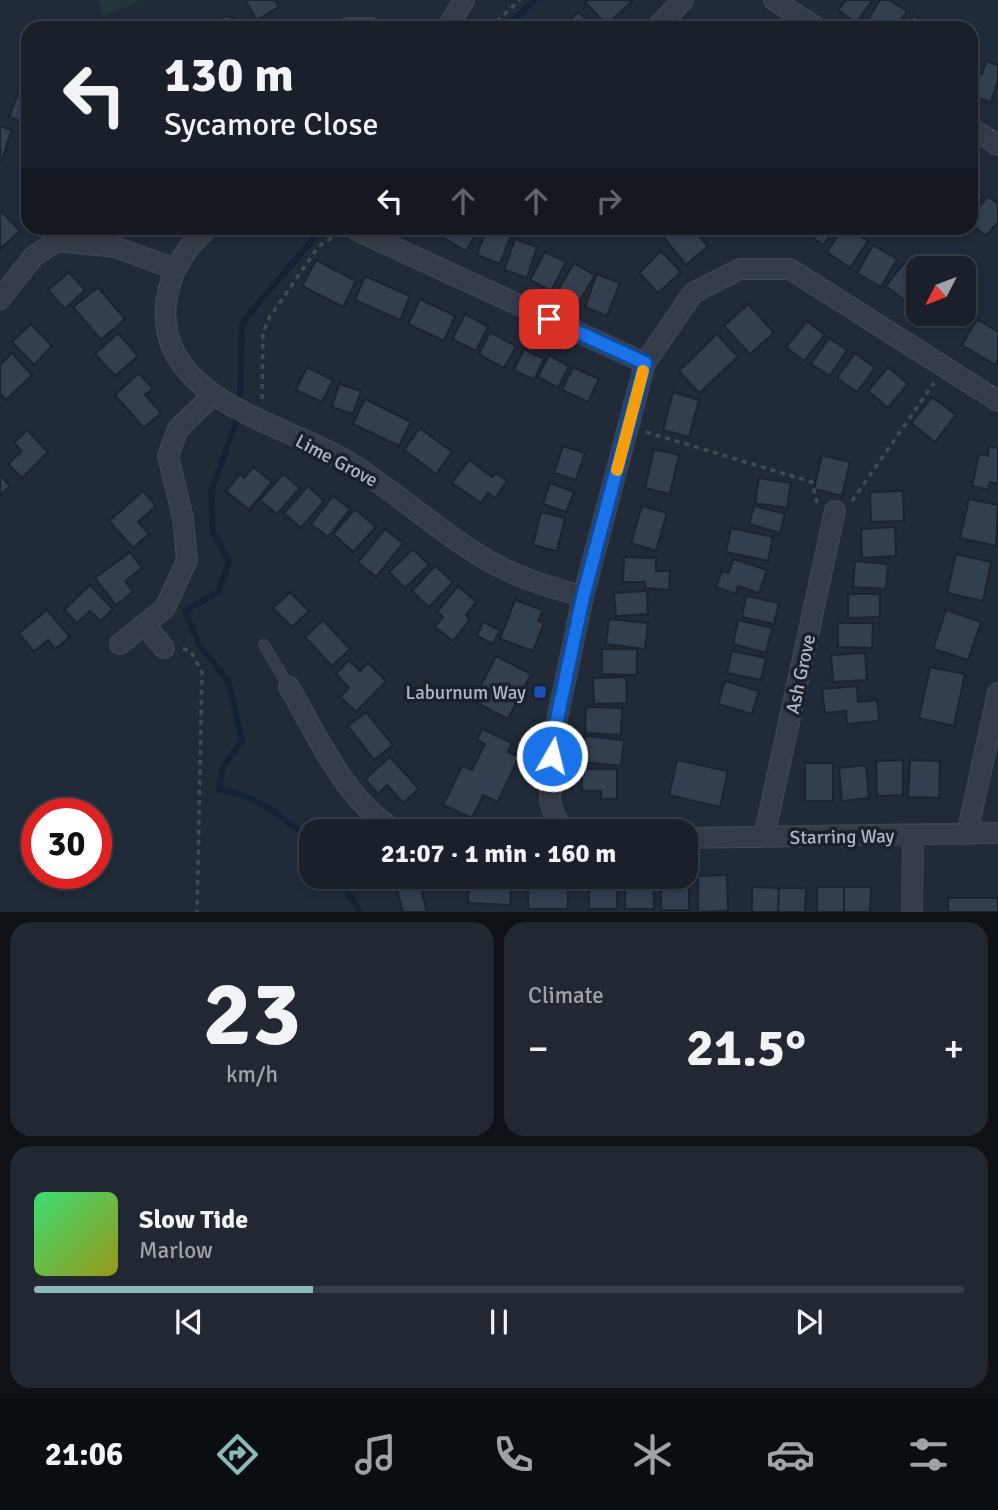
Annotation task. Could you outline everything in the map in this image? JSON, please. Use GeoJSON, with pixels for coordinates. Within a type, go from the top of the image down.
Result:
{"type":"FeatureCollection","features":[{"type":"Feature","properties":{"kind":"street"},"geometry":{"type":"LineString","coordinates":[[451,21],[464,0]]}},
{"type":"Feature","properties":{"kind":"street"},"geometry":{"type":"LineString","coordinates":[[663,21],[683,0]]}},
{"type":"Feature","properties":{"kind":"street"},"geometry":{"type":"LineString","coordinates":[[774,0],[806,21]]}},
{"type":"Feature","properties":{"kind":"street"},"geometry":{"type":"LineString","coordinates":[[978,132],[998,145]]}},
{"type":"Feature","properties":{"kind":"street"},"geometry":{"type":"LineString","coordinates":[[0,299],[54,235]]}},
{"type":"Feature","properties":{"kind":"street"},"geometry":{"type":"LineString","coordinates":[[60,235],[115,247],[175,270],[185,251],[201,235]]}},
{"type":"Feature","properties":{"kind":"street"},"geometry":{"type":"LineString","coordinates":[[363,235],[645,363]]}},
{"type":"Feature","properties":{"kind":"street"},"geometry":{"type":"LineString","coordinates":[[556,819],[550,800],[553,738],[583,597],[645,363],[693,293],[740,269],[790,269],[998,401]]}},
{"type":"Feature","properties":{"kind":"street","name":"Lime Grove"},"geometry":{"type":"LineString","coordinates":[[175,270],[168,286],[164,320],[172,347],[184,368],[213,395],[346,460],[489,561],[526,579],[583,597]]}},
{"type":"Feature","properties":{"kind":"street"},"geometry":{"type":"LineString","coordinates":[[120,645],[165,608],[187,560],[183,518],[168,456],[178,429],[213,395]]}},
{"type":"Feature","properties":{"kind":"street","name":"Ash Grove"},"geometry":{"type":"LineString","coordinates":[[764,837],[835,511]]}},
{"type":"Feature","properties":{"kind":"street"},"geometry":{"type":"LineString","coordinates":[[144,624],[164,648]]}},
{"type":"Feature","properties":{"kind":"street"},"geometry":{"type":"LineString","coordinates":[[289,687],[351,790],[365,808],[380,819]]}},
{"type":"Feature","properties":{"kind":"street"},"geometry":{"type":"LineString","coordinates":[[967,834],[998,693]]}},
{"type":"Feature","properties":{"kind":"street","name":"Starring Way"},"geometry":{"type":"LineString","coordinates":[[698,838],[998,833]]}},
{"type":"Feature","properties":{"kind":"street"},"geometry":{"type":"LineString","coordinates":[[912,912],[913,835]]}},
{"type":"Feature","properties":{"kind":"lane"},"geometry":{"type":"LineString","coordinates":[[264,645],[289,687]]}},
{"type":"Feature","properties":{"kind":"path"},"geometry":{"type":"LineString","coordinates":[[497,21],[520,0]]}},
{"type":"Feature","properties":{"kind":"path"},"geometry":{"type":"LineString","coordinates":[[256,418],[262,399],[263,333],[269,318],[319,246],[336,235]]}},
{"type":"Feature","properties":{"kind":"path"},"geometry":{"type":"LineString","coordinates":[[628,427],[812,482],[818,508],[835,511],[849,505],[945,367]]}},
{"type":"Feature","properties":{"kind":"path"},"geometry":{"type":"LineString","coordinates":[[164,648],[190,650],[202,672],[197,912]]}},
{"type":"Feature","properties":{"kind":"shaded area"},"geometry":{"type":"Polygon","coordinates":[[[99,0],[142,0],[102,17],[99,0]]]}},
{"type":"Feature","properties":{"kind":"building"},"geometry":{"type":"Polygon","coordinates":[[[245,0],[275,0],[279,7],[257,20],[245,0]]]}},
{"type":"Feature","properties":{"kind":"building"},"geometry":{"type":"Polygon","coordinates":[[[633,0],[611,21],[603,21],[585,2],[633,0]]]}},
{"type":"Feature","properties":{"kind":"building"},"geometry":{"type":"Polygon","coordinates":[[[846,0],[873,0],[857,21],[838,10],[846,0]]]}},
{"type":"Feature","properties":{"kind":"building"},"geometry":{"type":"Polygon","coordinates":[[[880,0],[889,0],[907,11],[901,21],[867,21],[880,0]]]}},
{"type":"Feature","properties":{"kind":"building"},"geometry":{"type":"Polygon","coordinates":[[[579,12],[587,21],[567,21],[579,12]]]}},
{"type":"Feature","properties":{"kind":"building"},"geometry":{"type":"Polygon","coordinates":[[[225,15],[238,21],[222,21],[225,15]]]}},
{"type":"Feature","properties":{"kind":"building"},"geometry":{"type":"Polygon","coordinates":[[[914,15],[922,21],[910,21],[914,15]]]}},
{"type":"Feature","properties":{"kind":"building"},"geometry":{"type":"Polygon","coordinates":[[[986,61],[998,65],[998,79],[991,102],[978,98],[978,73],[982,74],[986,61]]]}},
{"type":"Feature","properties":{"kind":"building"},"geometry":{"type":"Polygon","coordinates":[[[21,85],[21,121],[9,117],[21,85]]]}},
{"type":"Feature","properties":{"kind":"building"},"geometry":{"type":"Polygon","coordinates":[[[0,126],[12,130],[2,160],[0,160],[0,126]]]}},
{"type":"Feature","properties":{"kind":"building"},"geometry":{"type":"Polygon","coordinates":[[[988,196],[998,204],[998,222],[986,236],[978,230],[978,209],[988,196]]]}},
{"type":"Feature","properties":{"kind":"building"},"geometry":{"type":"Polygon","coordinates":[[[0,213],[20,231],[0,249],[0,213]]]}},
{"type":"Feature","properties":{"kind":"building"},"geometry":{"type":"Polygon","coordinates":[[[439,235],[475,235],[466,251],[439,235]]]}},
{"type":"Feature","properties":{"kind":"building"},"geometry":{"type":"Polygon","coordinates":[[[484,235],[511,235],[500,264],[477,255],[484,235]]]}},
{"type":"Feature","properties":{"kind":"building"},"geometry":{"type":"Polygon","coordinates":[[[662,235],[698,235],[708,246],[686,265],[662,235]]]}},
{"type":"Feature","properties":{"kind":"building"},"geometry":{"type":"Polygon","coordinates":[[[809,235],[831,235],[823,245],[809,235]]]}},
{"type":"Feature","properties":{"kind":"building"},"geometry":{"type":"Polygon","coordinates":[[[838,235],[859,235],[868,241],[850,268],[827,252],[838,235]]]}},
{"type":"Feature","properties":{"kind":"building"},"geometry":{"type":"Polygon","coordinates":[[[515,239],[537,247],[527,278],[504,270],[515,239]]]}},
{"type":"Feature","properties":{"kind":"building"},"geometry":{"type":"Polygon","coordinates":[[[873,245],[897,259],[881,287],[857,273],[873,245]]]}},
{"type":"Feature","properties":{"kind":"building"},"geometry":{"type":"Polygon","coordinates":[[[661,251],[681,272],[658,293],[639,273],[661,251]]]}},
{"type":"Feature","properties":{"kind":"building"},"geometry":{"type":"Polygon","coordinates":[[[545,252],[566,262],[551,291],[530,280],[545,252]]]}},
{"type":"Feature","properties":{"kind":"building"},"geometry":{"type":"Polygon","coordinates":[[[316,260],[356,281],[343,307],[302,286],[316,260]]]}},
{"type":"Feature","properties":{"kind":"building"},"geometry":{"type":"Polygon","coordinates":[[[574,263],[595,275],[578,304],[557,292],[574,263]]]}},
{"type":"Feature","properties":{"kind":"building"},"geometry":{"type":"Polygon","coordinates":[[[904,263],[906,264],[906,302],[886,286],[904,263]]]}},
{"type":"Feature","properties":{"kind":"building"},"geometry":{"type":"Polygon","coordinates":[[[69,272],[85,290],[65,309],[48,290],[69,272]]]}},
{"type":"Feature","properties":{"kind":"building"},"geometry":{"type":"Polygon","coordinates":[[[597,274],[620,283],[607,316],[585,307],[597,274]]]}},
{"type":"Feature","properties":{"kind":"building"},"geometry":{"type":"Polygon","coordinates":[[[365,276],[410,296],[400,320],[355,300],[365,276]]]}},
{"type":"Feature","properties":{"kind":"building"},"geometry":{"type":"Polygon","coordinates":[[[98,287],[125,319],[101,340],[73,307],[98,287]]]}},
{"type":"Feature","properties":{"kind":"building"},"geometry":{"type":"Polygon","coordinates":[[[420,299],[455,316],[444,341],[408,324],[420,299]]]}},
{"type":"Feature","properties":{"kind":"building"},"geometry":{"type":"Polygon","coordinates":[[[748,304],[774,333],[750,354],[724,326],[748,304]]]}},
{"type":"Feature","properties":{"kind":"building"},"geometry":{"type":"Polygon","coordinates":[[[465,314],[488,327],[476,351],[452,339],[465,314]]]}},
{"type":"Feature","properties":{"kind":"building"},"geometry":{"type":"Polygon","coordinates":[[[807,321],[825,335],[804,361],[786,347],[807,321]]]}},
{"type":"Feature","properties":{"kind":"building"},"geometry":{"type":"Polygon","coordinates":[[[976,321],[998,332],[998,359],[995,365],[962,345],[973,326],[976,326],[976,321]]]}},
{"type":"Feature","properties":{"kind":"building"},"geometry":{"type":"Polygon","coordinates":[[[31,324],[52,346],[34,365],[12,342],[31,324]]]}},
{"type":"Feature","properties":{"kind":"building"},"geometry":{"type":"Polygon","coordinates":[[[490,332],[516,346],[504,368],[479,354],[490,332]]]}},
{"type":"Feature","properties":{"kind":"building"},"geometry":{"type":"Polygon","coordinates":[[[118,333],[138,356],[115,376],[95,354],[118,333]]]}},
{"type":"Feature","properties":{"kind":"building"},"geometry":{"type":"Polygon","coordinates":[[[717,334],[738,357],[699,393],[679,371],[717,334]]]}},
{"type":"Feature","properties":{"kind":"building"},"geometry":{"type":"Polygon","coordinates":[[[829,338],[847,350],[830,376],[811,364],[829,338]]]}},
{"type":"Feature","properties":{"kind":"building"},"geometry":{"type":"Polygon","coordinates":[[[524,349],[544,359],[534,380],[514,370],[524,349]]]}},
{"type":"Feature","properties":{"kind":"building"},"geometry":{"type":"Polygon","coordinates":[[[12,353],[32,375],[6,400],[0,394],[0,365],[12,353]]]}},
{"type":"Feature","properties":{"kind":"building"},"geometry":{"type":"Polygon","coordinates":[[[855,353],[875,368],[857,392],[837,378],[855,353]]]}},
{"type":"Feature","properties":{"kind":"building"},"geometry":{"type":"Polygon","coordinates":[[[549,355],[569,366],[558,388],[538,377],[549,355]]]}},
{"type":"Feature","properties":{"kind":"building"},"geometry":{"type":"Polygon","coordinates":[[[307,367],[333,380],[322,402],[296,390],[307,367]]]}},
{"type":"Feature","properties":{"kind":"building"},"geometry":{"type":"Polygon","coordinates":[[[573,367],[599,379],[588,402],[562,390],[573,367]]]}},
{"type":"Feature","properties":{"kind":"building"},"geometry":{"type":"Polygon","coordinates":[[[888,367],[908,384],[888,408],[868,391],[888,367]]]}},
{"type":"Feature","properties":{"kind":"building"},"geometry":{"type":"Polygon","coordinates":[[[139,373],[153,389],[145,395],[161,413],[144,428],[115,395],[139,373]]]}},
{"type":"Feature","properties":{"kind":"building"},"geometry":{"type":"Polygon","coordinates":[[[339,384],[361,391],[353,414],[332,407],[339,384]]]}},
{"type":"Feature","properties":{"kind":"building"},"geometry":{"type":"Polygon","coordinates":[[[673,392],[699,400],[689,437],[663,430],[673,392]]]}},
{"type":"Feature","properties":{"kind":"building"},"geometry":{"type":"Polygon","coordinates":[[[932,397],[956,415],[935,442],[911,423],[932,397]]]}},
{"type":"Feature","properties":{"kind":"building"},"geometry":{"type":"Polygon","coordinates":[[[365,399],[411,422],[399,446],[353,424],[365,399]]]}},
{"type":"Feature","properties":{"kind":"building"},"geometry":{"type":"Polygon","coordinates":[[[420,428],[452,452],[436,474],[404,450],[420,428]]]}},
{"type":"Feature","properties":{"kind":"building"},"geometry":{"type":"Polygon","coordinates":[[[27,430],[48,452],[22,478],[8,464],[22,451],[14,443],[27,430]]]}},
{"type":"Feature","properties":{"kind":"building"},"geometry":{"type":"Polygon","coordinates":[[[563,446],[585,453],[576,480],[554,473],[563,446]]]}},
{"type":"Feature","properties":{"kind":"building"},"geometry":{"type":"Polygon","coordinates":[[[989,446],[998,448],[998,484],[990,482],[988,490],[972,486],[979,454],[988,456],[989,446]]]}},
{"type":"Feature","properties":{"kind":"building"},"geometry":{"type":"Polygon","coordinates":[[[654,449],[679,455],[670,494],[645,488],[654,449]]]}},
{"type":"Feature","properties":{"kind":"building"},"geometry":{"type":"Polygon","coordinates":[[[822,455],[850,462],[842,496],[814,489],[822,455]]]}},
{"type":"Feature","properties":{"kind":"building"},"geometry":{"type":"Polygon","coordinates":[[[469,460],[492,477],[496,473],[507,481],[495,498],[488,493],[481,503],[452,483],[469,460]]]}},
{"type":"Feature","properties":{"kind":"building"},"geometry":{"type":"Polygon","coordinates":[[[253,467],[272,482],[249,510],[226,491],[240,474],[244,478],[253,467]]]}},
{"type":"Feature","properties":{"kind":"building"},"geometry":{"type":"Polygon","coordinates":[[[283,474],[300,488],[277,514],[260,500],[283,474]]]}},
{"type":"Feature","properties":{"kind":"building"},"geometry":{"type":"Polygon","coordinates":[[[0,475],[10,486],[0,496],[0,475]]]}},
{"type":"Feature","properties":{"kind":"building"},"geometry":{"type":"Polygon","coordinates":[[[759,478],[791,483],[787,508],[755,503],[759,478]]]}},
{"type":"Feature","properties":{"kind":"building"},"geometry":{"type":"Polygon","coordinates":[[[550,483],[574,492],[566,512],[543,504],[550,483]]]}},
{"type":"Feature","properties":{"kind":"building"},"geometry":{"type":"Polygon","coordinates":[[[308,486],[324,501],[301,528],[284,513],[308,486]]]}},
{"type":"Feature","properties":{"kind":"building"},"geometry":{"type":"Polygon","coordinates":[[[143,491],[156,506],[138,522],[149,534],[133,548],[109,521],[143,491]]]}},
{"type":"Feature","properties":{"kind":"building"},"geometry":{"type":"Polygon","coordinates":[[[903,491],[904,521],[871,522],[870,492],[903,491]]]}},
{"type":"Feature","properties":{"kind":"building"},"geometry":{"type":"Polygon","coordinates":[[[333,496],[350,509],[328,537],[311,524],[333,496]]]}},
{"type":"Feature","properties":{"kind":"building"},"geometry":{"type":"Polygon","coordinates":[[[969,499],[998,505],[996,546],[960,538],[969,499]]]}},
{"type":"Feature","properties":{"kind":"building"},"geometry":{"type":"Polygon","coordinates":[[[642,506],[667,513],[656,551],[631,543],[642,506]]]}},
{"type":"Feature","properties":{"kind":"building"},"geometry":{"type":"Polygon","coordinates":[[[754,506],[785,514],[780,533],[749,524],[754,506]]]}},
{"type":"Feature","properties":{"kind":"building"},"geometry":{"type":"Polygon","coordinates":[[[355,509],[376,527],[353,552],[333,534],[355,509]]]}},
{"type":"Feature","properties":{"kind":"building"},"geometry":{"type":"Polygon","coordinates":[[[541,512],[565,518],[557,551],[533,545],[541,512]]]}},
{"type":"Feature","properties":{"kind":"building"},"geometry":{"type":"Polygon","coordinates":[[[895,527],[896,556],[862,558],[861,529],[895,527]]]}},
{"type":"Feature","properties":{"kind":"building"},"geometry":{"type":"Polygon","coordinates":[[[731,528],[773,537],[768,561],[726,552],[731,528]]]}},
{"type":"Feature","properties":{"kind":"building"},"geometry":{"type":"Polygon","coordinates":[[[385,529],[403,543],[376,577],[358,562],[385,529]]]}},
{"type":"Feature","properties":{"kind":"building"},"geometry":{"type":"Polygon","coordinates":[[[413,549],[429,565],[405,588],[389,572],[413,549]]]}},
{"type":"Feature","properties":{"kind":"building"},"geometry":{"type":"Polygon","coordinates":[[[130,552],[142,568],[125,581],[133,592],[116,605],[95,578],[130,552]]]}},
{"type":"Feature","properties":{"kind":"building"},"geometry":{"type":"Polygon","coordinates":[[[956,554],[991,562],[983,601],[947,593],[956,554]]]}},
{"type":"Feature","properties":{"kind":"building"},"geometry":{"type":"Polygon","coordinates":[[[624,557],[656,558],[656,571],[670,571],[669,590],[645,588],[645,582],[623,582],[624,557]]]}},
{"type":"Feature","properties":{"kind":"building"},"geometry":{"type":"Polygon","coordinates":[[[733,559],[767,570],[759,593],[738,586],[736,594],[716,587],[722,571],[729,573],[733,559]]]}},
{"type":"Feature","properties":{"kind":"building"},"geometry":{"type":"Polygon","coordinates":[[[855,561],[888,564],[886,589],[853,587],[855,561]]]}},
{"type":"Feature","properties":{"kind":"building"},"geometry":{"type":"Polygon","coordinates":[[[435,566],[453,582],[429,607],[412,591],[435,566]]]}},
{"type":"Feature","properties":{"kind":"building"},"geometry":{"type":"Polygon","coordinates":[[[90,585],[113,609],[101,621],[90,611],[77,623],[64,610],[90,585]]]}},
{"type":"Feature","properties":{"kind":"building"},"geometry":{"type":"Polygon","coordinates":[[[458,586],[476,602],[466,615],[470,619],[453,641],[435,627],[443,617],[437,612],[458,586]]]}},
{"type":"Feature","properties":{"kind":"building"},"geometry":{"type":"Polygon","coordinates":[[[647,591],[648,614],[616,616],[614,593],[647,591]]]}},
{"type":"Feature","properties":{"kind":"building"},"geometry":{"type":"Polygon","coordinates":[[[290,592],[309,611],[292,627],[273,608],[290,592]]]}},
{"type":"Feature","properties":{"kind":"building"},"geometry":{"type":"Polygon","coordinates":[[[848,594],[880,594],[880,617],[848,618],[848,594]]]}},
{"type":"Feature","properties":{"kind":"building"},"geometry":{"type":"Polygon","coordinates":[[[746,596],[779,603],[774,624],[742,617],[746,596]]]}},
{"type":"Feature","properties":{"kind":"building"},"geometry":{"type":"Polygon","coordinates":[[[515,600],[543,610],[538,621],[544,623],[533,651],[500,639],[515,600]]]}},
{"type":"Feature","properties":{"kind":"building"},"geometry":{"type":"Polygon","coordinates":[[[47,610],[70,637],[55,649],[48,640],[34,652],[19,633],[47,610]]]}},
{"type":"Feature","properties":{"kind":"building"},"geometry":{"type":"Polygon","coordinates":[[[946,610],[981,622],[968,660],[933,649],[946,610]]]}},
{"type":"Feature","properties":{"kind":"building"},"geometry":{"type":"Polygon","coordinates":[[[609,619],[648,623],[645,649],[606,644],[609,619]]]}},
{"type":"Feature","properties":{"kind":"building"},"geometry":{"type":"Polygon","coordinates":[[[323,620],[350,649],[332,666],[305,637],[323,620]]]}},
{"type":"Feature","properties":{"kind":"building"},"geometry":{"type":"Polygon","coordinates":[[[738,620],[772,628],[766,653],[733,644],[738,620]]]}},
{"type":"Feature","properties":{"kind":"building"},"geometry":{"type":"Polygon","coordinates":[[[483,622],[500,630],[493,644],[477,636],[483,622]]]}},
{"type":"Feature","properties":{"kind":"building"},"geometry":{"type":"Polygon","coordinates":[[[838,623],[873,623],[872,648],[838,647],[838,623]]]}},
{"type":"Feature","properties":{"kind":"building"},"geometry":{"type":"Polygon","coordinates":[[[602,649],[637,649],[637,675],[602,674],[602,649]]]}},
{"type":"Feature","properties":{"kind":"building"},"geometry":{"type":"Polygon","coordinates":[[[732,651],[766,658],[761,680],[727,673],[732,651]]]}},
{"type":"Feature","properties":{"kind":"building"},"geometry":{"type":"Polygon","coordinates":[[[865,653],[867,680],[833,682],[831,655],[865,653]]]}},
{"type":"Feature","properties":{"kind":"building"},"geometry":{"type":"Polygon","coordinates":[[[496,656],[531,674],[508,719],[473,701],[496,656]]]}},
{"type":"Feature","properties":{"kind":"building"},"geometry":{"type":"Polygon","coordinates":[[[349,660],[360,671],[368,663],[386,681],[356,712],[340,697],[349,688],[336,674],[349,660]]]}},
{"type":"Feature","properties":{"kind":"building"},"geometry":{"type":"Polygon","coordinates":[[[930,667],[965,674],[954,726],[919,718],[930,667]]]}},
{"type":"Feature","properties":{"kind":"building"},"geometry":{"type":"Polygon","coordinates":[[[626,677],[627,703],[594,704],[593,678],[626,677]]]}},
{"type":"Feature","properties":{"kind":"building"},"geometry":{"type":"Polygon","coordinates":[[[725,681],[759,691],[752,714],[718,704],[725,681]]]}},
{"type":"Feature","properties":{"kind":"building"},"geometry":{"type":"Polygon","coordinates":[[[857,686],[858,702],[877,700],[879,721],[847,724],[846,711],[825,713],[822,689],[857,686]]]}},
{"type":"Feature","properties":{"kind":"building"},"geometry":{"type":"Polygon","coordinates":[[[586,707],[622,708],[621,735],[585,733],[586,707]]]}},
{"type":"Feature","properties":{"kind":"building"},"geometry":{"type":"Polygon","coordinates":[[[366,712],[393,745],[374,760],[348,726],[366,712]]]}},
{"type":"Feature","properties":{"kind":"building"},"geometry":{"type":"Polygon","coordinates":[[[482,729],[512,743],[508,752],[519,757],[498,802],[483,795],[472,818],[443,805],[462,766],[472,770],[485,744],[477,740],[482,729]]]}},
{"type":"Feature","properties":{"kind":"building"},"geometry":{"type":"Polygon","coordinates":[[[585,736],[624,740],[621,766],[582,762],[585,736]]]}},
{"type":"Feature","properties":{"kind":"building"},"geometry":{"type":"Polygon","coordinates":[[[390,757],[419,789],[403,803],[387,785],[378,794],[365,779],[390,757]]]}},
{"type":"Feature","properties":{"kind":"building"},"geometry":{"type":"Polygon","coordinates":[[[677,760],[728,771],[720,807],[669,795],[677,760]]]}},
{"type":"Feature","properties":{"kind":"building"},"geometry":{"type":"Polygon","coordinates":[[[903,760],[903,795],[877,796],[876,761],[903,760]]]}},
{"type":"Feature","properties":{"kind":"building"},"geometry":{"type":"Polygon","coordinates":[[[910,760],[940,761],[939,798],[908,797],[910,760]]]}},
{"type":"Feature","properties":{"kind":"building"},"geometry":{"type":"Polygon","coordinates":[[[805,763],[833,763],[833,801],[805,801],[805,763]]]}},
{"type":"Feature","properties":{"kind":"building"},"geometry":{"type":"Polygon","coordinates":[[[866,765],[869,798],[842,801],[839,768],[866,765]]]}},
{"type":"Feature","properties":{"kind":"building"},"geometry":{"type":"Polygon","coordinates":[[[582,769],[617,769],[617,799],[601,799],[601,791],[582,791],[582,769]]]}},
{"type":"Feature","properties":{"kind":"building"},"geometry":{"type":"Polygon","coordinates":[[[727,875],[728,911],[698,912],[698,876],[727,875]]]}},
{"type":"Feature","properties":{"kind":"building"},"geometry":{"type":"Polygon","coordinates":[[[752,887],[779,888],[778,912],[752,912],[752,887]]]}},
{"type":"Feature","properties":{"kind":"building"},"geometry":{"type":"Polygon","coordinates":[[[817,887],[844,887],[844,912],[817,912],[817,887]]]}},
{"type":"Feature","properties":{"kind":"building"},"geometry":{"type":"Polygon","coordinates":[[[844,887],[871,887],[870,912],[844,912],[844,887]]]}},
{"type":"Feature","properties":{"kind":"building"},"geometry":{"type":"Polygon","coordinates":[[[779,888],[806,888],[805,912],[778,912],[779,888]]]}},
{"type":"Feature","properties":{"kind":"building"},"geometry":{"type":"Polygon","coordinates":[[[397,889],[421,889],[427,912],[403,912],[397,889]]]}},
{"type":"Feature","properties":{"kind":"building"},"geometry":{"type":"Polygon","coordinates":[[[469,889],[511,889],[510,905],[468,903],[469,889]]]}},
{"type":"Feature","properties":{"kind":"building"},"geometry":{"type":"Polygon","coordinates":[[[528,889],[568,889],[568,909],[528,909],[528,889]]]}},
{"type":"Feature","properties":{"kind":"building"},"geometry":{"type":"Polygon","coordinates":[[[589,889],[617,889],[617,909],[589,909],[589,889]]]}},
{"type":"Feature","properties":{"kind":"building"},"geometry":{"type":"Polygon","coordinates":[[[625,889],[653,889],[654,909],[625,909],[625,889]]]}},
{"type":"Feature","properties":{"kind":"building"},"geometry":{"type":"Polygon","coordinates":[[[661,889],[689,889],[689,910],[661,910],[661,889]]]}},
{"type":"Feature","properties":{"kind":"building"},"geometry":{"type":"Polygon","coordinates":[[[948,898],[998,898],[998,912],[948,912],[948,898]]]}},
{"type":"Feature","properties":{"kind":"waterway"},"geometry":{"type":"LineString","coordinates":[[512,21],[535,0]]}},
{"type":"Feature","properties":{"kind":"waterway"},"geometry":{"type":"LineString","coordinates":[[240,395],[242,324],[315,235]]}},
{"type":"Feature","properties":{"kind":"waterway"},"geometry":{"type":"LineString","coordinates":[[236,422],[211,492],[213,532],[229,562],[218,592],[185,611],[199,644],[229,683],[242,741],[223,767],[219,790],[233,792],[257,802],[299,831]]}},
{"type":"Feature","properties":{"kind":"waterway"},"geometry":{"type":"LineString","coordinates":[[346,889],[360,912]]}},
{"type":"Feature","properties":{"kind":"slow traffic"},"geometry":{"type":"LineString","coordinates":[[617,470],[643,371]]}},
{"type":"Feature","properties":{"kind":"place","name":"Laburnum Way"},"geometry":{"type":"Point","coordinates":[540,692]}},
{"type":"Feature","properties":{"kind":"route"},"geometry":{"type":"LineString","coordinates":[[549,319],[645,363],[583,597],[553,738],[552,756]]}}]}
